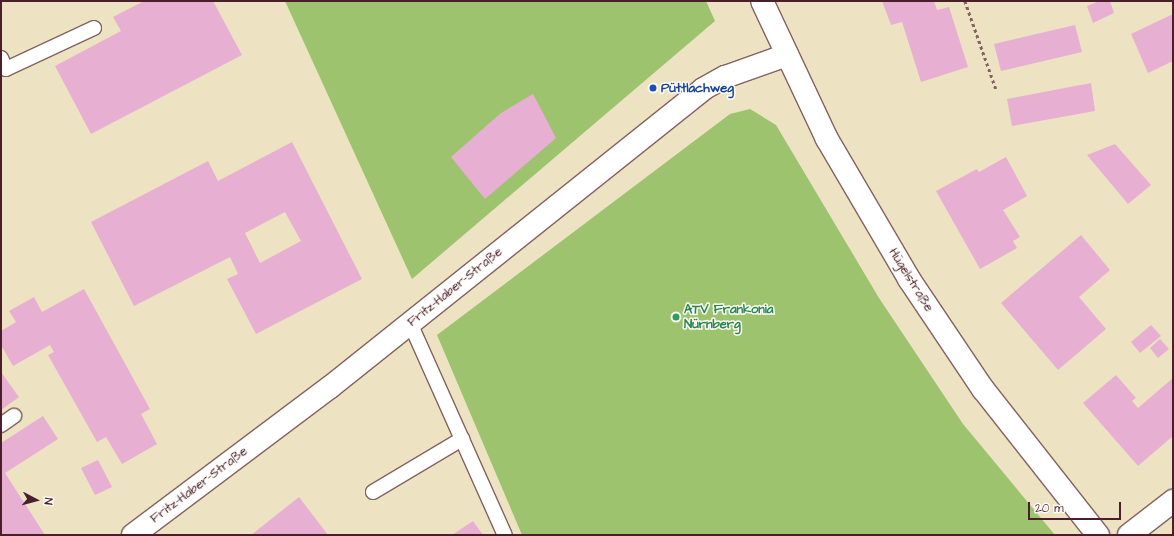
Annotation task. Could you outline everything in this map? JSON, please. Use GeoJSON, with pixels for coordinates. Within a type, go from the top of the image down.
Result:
{"type":"FeatureCollection","features":[{"type":"Feature","properties":{"kind":"street","name":"Hügelstraße"},"geometry":{"type":"LineString","coordinates":[[762,1],[827,139],[908,279],[988,395],[1098,535]]}},
{"type":"Feature","properties":{"kind":"street","name":"Fritz-Haber-Straße"},"geometry":{"type":"LineString","coordinates":[[133,535],[329,388],[703,89],[725,77],[787,55]]}},
{"type":"Feature","properties":{"kind":"street"},"geometry":{"type":"LineString","coordinates":[[1129,535],[1173,501]]}},
{"type":"Feature","properties":{"kind":"lane"},"geometry":{"type":"LineString","coordinates":[[1,58],[6,69],[94,28]]}},
{"type":"Feature","properties":{"kind":"lane"},"geometry":{"type":"LineString","coordinates":[[410,323],[505,535]]}},
{"type":"Feature","properties":{"kind":"lane"},"geometry":{"type":"LineString","coordinates":[[1,425],[14,416]]}},
{"type":"Feature","properties":{"kind":"lane"},"geometry":{"type":"LineString","coordinates":[[373,492],[462,439]]}},
{"type":"Feature","properties":{"kind":"path"},"geometry":{"type":"LineString","coordinates":[[965,1],[996,89]]}},
{"type":"Feature","properties":{"kind":"green space"},"geometry":{"type":"Polygon","coordinates":[[[285,1],[706,1],[715,21],[412,279],[285,1]]]}},
{"type":"Feature","properties":{"kind":"green space","name":"ATV Frankonia Nürnberg"},"geometry":{"type":"Polygon","coordinates":[[[750,109],[776,125],[879,298],[963,424],[1055,535],[522,535],[437,335],[730,114],[750,109]]]}},
{"type":"Feature","properties":{"kind":"building"},"geometry":{"type":"Polygon","coordinates":[[[144,1],[213,1],[242,55],[91,134],[55,66],[121,31],[113,17],[144,1]]]}},
{"type":"Feature","properties":{"kind":"building"},"geometry":{"type":"Polygon","coordinates":[[[882,1],[934,1],[937,10],[949,7],[968,67],[921,82],[902,22],[891,25],[882,1]]]}},
{"type":"Feature","properties":{"kind":"building"},"geometry":{"type":"Polygon","coordinates":[[[1100,1],[1110,1],[1114,13],[1093,23],[1087,6],[1100,1]]]}},
{"type":"Feature","properties":{"kind":"building"},"geometry":{"type":"Polygon","coordinates":[[[1173,14],[1173,61],[1148,73],[1131,34],[1173,14]]]}},
{"type":"Feature","properties":{"kind":"building"},"geometry":{"type":"Polygon","coordinates":[[[1075,25],[1082,52],[1001,71],[994,44],[1075,25]]]}},
{"type":"Feature","properties":{"kind":"building"},"geometry":{"type":"Polygon","coordinates":[[[1091,83],[1095,111],[1012,126],[1007,99],[1091,83]]]}},
{"type":"Feature","properties":{"kind":"building"},"geometry":{"type":"Polygon","coordinates":[[[533,94],[556,138],[485,199],[451,157],[501,113],[533,94]]]}},
{"type":"Feature","properties":{"kind":"building"},"geometry":{"type":"Polygon","coordinates":[[[292,142],[362,279],[256,334],[227,279],[238,274],[230,257],[134,306],[91,222],[208,161],[218,181],[292,142]],[[285,212],[245,233],[260,263],[301,241],[285,212]]]}},
{"type":"Feature","properties":{"kind":"building"},"geometry":{"type":"Polygon","coordinates":[[[1115,144],[1151,185],[1128,204],[1087,155],[1115,144]]]}},
{"type":"Feature","properties":{"kind":"building"},"geometry":{"type":"Polygon","coordinates":[[[1006,157],[1027,196],[1003,210],[1020,237],[1013,241],[1017,248],[980,269],[936,191],[977,169],[979,172],[1006,157]]]}},
{"type":"Feature","properties":{"kind":"building"},"geometry":{"type":"Polygon","coordinates":[[[1081,235],[1110,270],[1079,297],[1106,329],[1058,370],[1001,303],[1081,235]]]}},
{"type":"Feature","properties":{"kind":"building"},"geometry":{"type":"Polygon","coordinates":[[[84,289],[150,409],[141,414],[157,444],[122,464],[106,437],[97,442],[48,355],[54,352],[50,345],[13,366],[1,345],[1,331],[16,322],[9,311],[34,297],[42,312],[84,289]]]}},
{"type":"Feature","properties":{"kind":"building"},"geometry":{"type":"Polygon","coordinates":[[[1151,325],[1161,336],[1140,353],[1131,342],[1151,325]]]}},
{"type":"Feature","properties":{"kind":"building"},"geometry":{"type":"Polygon","coordinates":[[[1160,339],[1169,349],[1158,358],[1150,348],[1160,339]]]}},
{"type":"Feature","properties":{"kind":"building"},"geometry":{"type":"Polygon","coordinates":[[[1,372],[19,397],[1,410],[1,372]]]}},
{"type":"Feature","properties":{"kind":"building"},"geometry":{"type":"Polygon","coordinates":[[[1116,375],[1136,398],[1132,401],[1138,408],[1173,378],[1173,436],[1138,466],[1083,403],[1116,375]]]}},
{"type":"Feature","properties":{"kind":"building"},"geometry":{"type":"Polygon","coordinates":[[[43,416],[58,439],[5,473],[45,535],[1,535],[1,443],[43,416]]]}},
{"type":"Feature","properties":{"kind":"building"},"geometry":{"type":"Polygon","coordinates":[[[98,460],[112,487],[95,495],[81,468],[98,460]]]}},
{"type":"Feature","properties":{"kind":"building"},"geometry":{"type":"Polygon","coordinates":[[[299,497],[328,535],[251,535],[299,497]]]}},
{"type":"Feature","properties":{"kind":"building"},"geometry":{"type":"Polygon","coordinates":[[[473,521],[483,535],[452,535],[473,521]]]}},
{"type":"Feature","properties":{"kind":"place","name":"Püttlachweg"},"geometry":{"type":"Point","coordinates":[653,88]}},
{"type":"Feature","properties":{"kind":"place","name":"ATV Frankonia Nürnberg"},"geometry":{"type":"Point","coordinates":[676,317]}}]}
